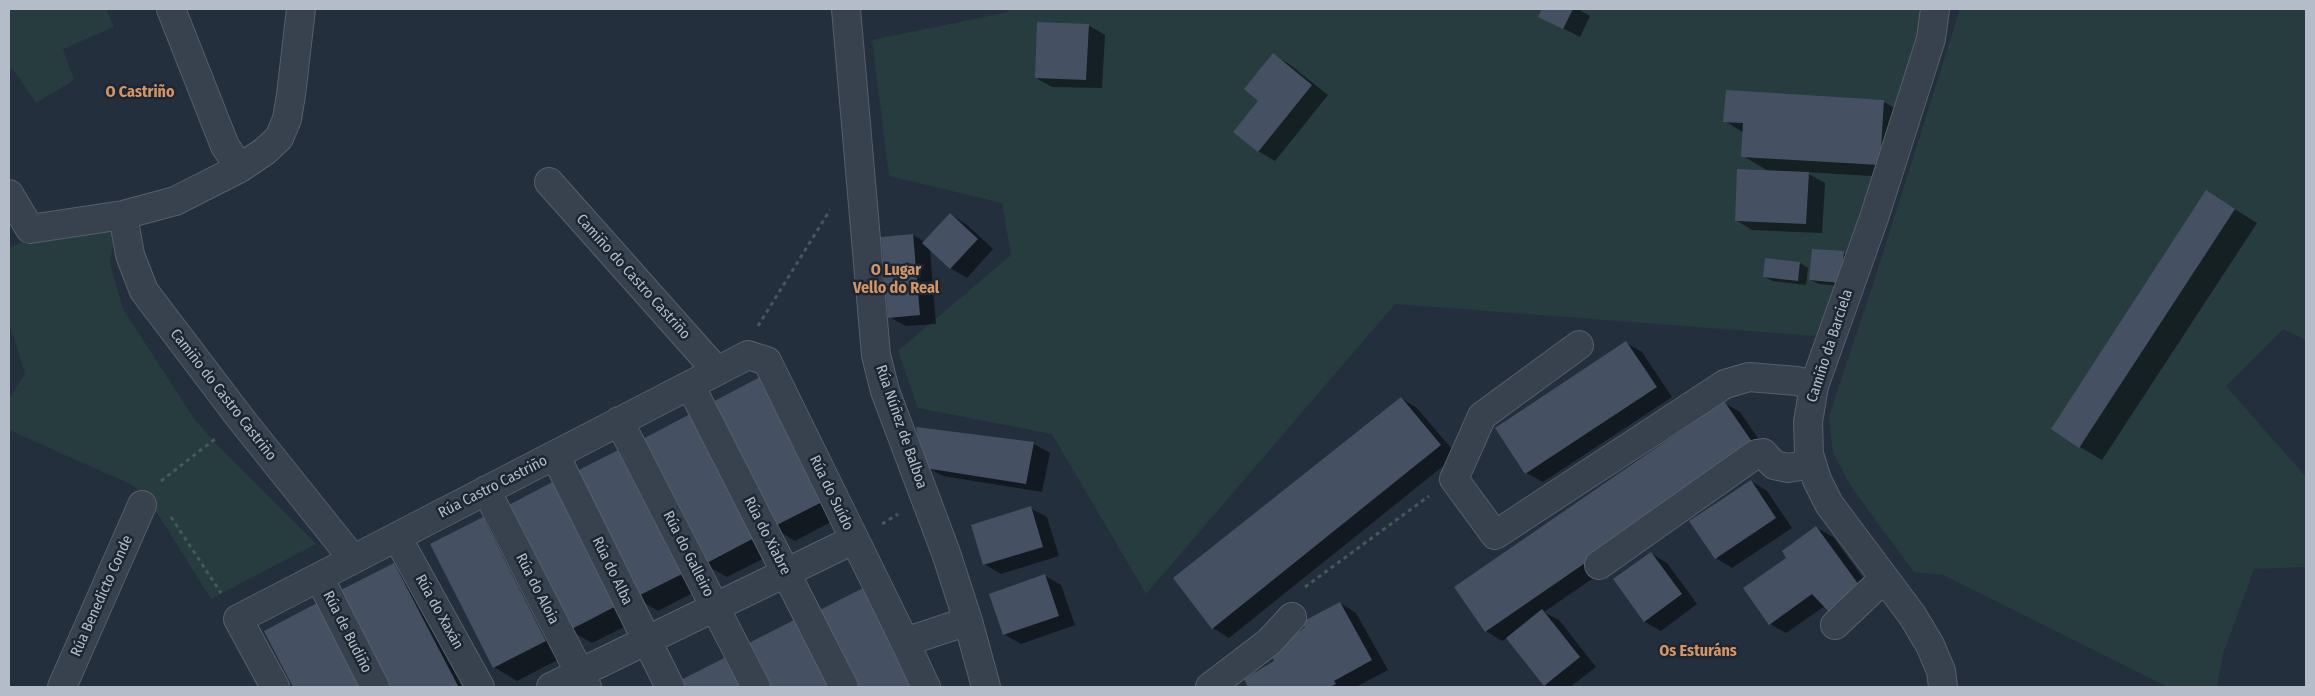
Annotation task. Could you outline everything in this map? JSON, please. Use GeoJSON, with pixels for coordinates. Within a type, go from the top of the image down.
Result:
{"type":"FeatureCollection","features":[{"type":"Feature","properties":{"kind":"street"},"geometry":{"type":"LineString","coordinates":[[171,9],[225,146],[240,168]]}},
{"type":"Feature","properties":{"kind":"street"},"geometry":{"type":"LineString","coordinates":[[9,194],[30,229],[123,215],[175,200],[240,168],[266,151],[279,138],[287,119],[292,95],[301,9]]}},
{"type":"Feature","properties":{"kind":"street","name":"Rúa Núñez de Balboa"},"geometry":{"type":"LineString","coordinates":[[846,9],[876,355],[885,390],[946,553],[986,687]]}},
{"type":"Feature","properties":{"kind":"street","name":"Camiño da Barciela"},"geometry":{"type":"LineString","coordinates":[[1934,9],[1931,39],[1874,218],[1814,386],[1808,422],[1808,454],[1817,480],[1829,504],[1912,615],[1930,645],[1941,671],[1943,687]]}},
{"type":"Feature","properties":{"kind":"street","name":"Camiño do Castro Castriño"},"geometry":{"type":"LineString","coordinates":[[549,182],[717,371]]}},
{"type":"Feature","properties":{"kind":"street","name":"Camiño do Castro Castriño"},"geometry":{"type":"LineString","coordinates":[[123,215],[130,254],[144,291],[241,420],[353,559]]}},
{"type":"Feature","properties":{"kind":"street"},"geometry":{"type":"LineString","coordinates":[[1579,345],[1482,416],[1454,478],[1495,534],[1725,384],[1749,376],[1797,381],[1814,386]]}},
{"type":"Feature","properties":{"kind":"street","name":"Rúa Castro Castriño"},"geometry":{"type":"LineString","coordinates":[[238,618],[748,355]]}},
{"type":"Feature","properties":{"kind":"street","name":"Rúa do Suído"},"geometry":{"type":"LineString","coordinates":[[748,355],[767,361],[926,687]]}},
{"type":"Feature","properties":{"kind":"street","name":"Rúa do Xiabre"},"geometry":{"type":"LineString","coordinates":[[690,385],[844,687]]}},
{"type":"Feature","properties":{"kind":"street","name":"Rúa do Galleiro"},"geometry":{"type":"LineString","coordinates":[[619,421],[756,687]]}},
{"type":"Feature","properties":{"kind":"street","name":"Rúa do Alba"},"geometry":{"type":"LineString","coordinates":[[557,454],[561,467],[670,687]]}},
{"type":"Feature","properties":{"kind":"street"},"geometry":{"type":"LineString","coordinates":[[1599,565],[1756,454],[1764,454],[1774,465],[1788,468],[1812,464]]}},
{"type":"Feature","properties":{"kind":"street","name":"Rúa do Aloia"},"geometry":{"type":"LineString","coordinates":[[486,490],[584,680]]}},
{"type":"Feature","properties":{"kind":"street","name":"Rúa Benedicto Conde"},"geometry":{"type":"LineString","coordinates":[[62,687],[142,505]]}},
{"type":"Feature","properties":{"kind":"street","name":"Rúa do Xaxán"},"geometry":{"type":"LineString","coordinates":[[397,537],[480,687]]}},
{"type":"Feature","properties":{"kind":"street"},"geometry":{"type":"LineString","coordinates":[[551,687],[584,680],[646,641],[854,540]]}},
{"type":"Feature","properties":{"kind":"street","name":"Rúa de Budiño"},"geometry":{"type":"LineString","coordinates":[[320,577],[375,687]]}},
{"type":"Feature","properties":{"kind":"street"},"geometry":{"type":"LineString","coordinates":[[1835,625],[1874,588],[1886,580]]}},
{"type":"Feature","properties":{"kind":"street"},"geometry":{"type":"LineString","coordinates":[[1210,687],[1269,642],[1296,604]]}},
{"type":"Feature","properties":{"kind":"street"},"geometry":{"type":"LineString","coordinates":[[238,618],[275,687]]}},
{"type":"Feature","properties":{"kind":"street"},"geometry":{"type":"LineString","coordinates":[[905,642],[968,622]]}},
{"type":"Feature","properties":{"kind":"path"},"geometry":{"type":"LineString","coordinates":[[748,355],[760,320],[831,209]]}},
{"type":"Feature","properties":{"kind":"path"},"geometry":{"type":"LineString","coordinates":[[142,505],[152,488],[241,420]]}},
{"type":"Feature","properties":{"kind":"path"},"geometry":{"type":"LineString","coordinates":[[1296,604],[1454,478]]}},
{"type":"Feature","properties":{"kind":"path"},"geometry":{"type":"LineString","coordinates":[[168,513],[238,618]]}},
{"type":"Feature","properties":{"kind":"green space"},"geometry":{"type":"Polygon","coordinates":[[[9,9],[106,9],[114,27],[63,49],[74,80],[36,103],[12,68],[9,71],[9,9]]]}},
{"type":"Feature","properties":{"kind":"green space"},"geometry":{"type":"Polygon","coordinates":[[[1008,9],[1920,9],[1926,40],[1839,290],[1815,336],[1395,304],[1146,594],[1052,434],[918,408],[898,351],[1011,255],[1002,203],[889,176],[872,40],[1008,12],[1008,9]]]}},
{"type":"Feature","properties":{"kind":"green space"},"geometry":{"type":"Polygon","coordinates":[[[1960,9],[2306,9],[2306,340],[2283,329],[2226,386],[2306,477],[2306,567],[2254,569],[2223,654],[2217,687],[2168,687],[1943,575],[1914,572],[1852,488],[1833,453],[1829,416],[1876,275],[1960,9]]]}},
{"type":"Feature","properties":{"kind":"green space"},"geometry":{"type":"Polygon","coordinates":[[[104,224],[114,234],[110,264],[123,309],[195,420],[222,450],[316,544],[211,599],[146,495],[130,484],[9,430],[9,399],[25,374],[9,322],[9,248],[32,237],[104,224]]]}},
{"type":"Feature","properties":{"kind":"building"},"geometry":{"type":"Polygon","coordinates":[[[1542,9],[1573,9],[1563,29],[1538,17],[1542,9]]]}},
{"type":"Feature","properties":{"kind":"building"},"geometry":{"type":"Polygon","coordinates":[[[1037,22],[1089,24],[1086,80],[1035,78],[1037,22]]]}},
{"type":"Feature","properties":{"kind":"building"},"geometry":{"type":"Polygon","coordinates":[[[1273,53],[1312,85],[1258,152],[1233,132],[1258,101],[1244,89],[1273,53]]]}},
{"type":"Feature","properties":{"kind":"building"},"geometry":{"type":"Polygon","coordinates":[[[1726,90],[1884,100],[1880,165],[1741,157],[1743,123],[1723,122],[1726,90]]]}},
{"type":"Feature","properties":{"kind":"building"},"geometry":{"type":"Polygon","coordinates":[[[1737,169],[1809,172],[1806,224],[1735,221],[1737,169]]]}},
{"type":"Feature","properties":{"kind":"building"},"geometry":{"type":"Polygon","coordinates":[[[2206,190],[2235,209],[2079,448],[2051,429],[2206,190]]]}},
{"type":"Feature","properties":{"kind":"building"},"geometry":{"type":"Polygon","coordinates":[[[950,213],[978,239],[950,269],[922,243],[950,213]]]}},
{"type":"Feature","properties":{"kind":"building"},"geometry":{"type":"Polygon","coordinates":[[[913,234],[920,315],[888,318],[881,237],[913,234]]]}},
{"type":"Feature","properties":{"kind":"building"},"geometry":{"type":"Polygon","coordinates":[[[1812,249],[1844,251],[1841,283],[1809,280],[1812,249]]]}},
{"type":"Feature","properties":{"kind":"building"},"geometry":{"type":"Polygon","coordinates":[[[1765,258],[1800,262],[1798,281],[1763,277],[1765,258]]]}},
{"type":"Feature","properties":{"kind":"building"},"geometry":{"type":"Polygon","coordinates":[[[1626,341],[1657,387],[1525,474],[1495,428],[1626,341]]]}},
{"type":"Feature","properties":{"kind":"building"},"geometry":{"type":"Polygon","coordinates":[[[760,377],[824,501],[771,528],[707,405],[760,377]]]}},
{"type":"Feature","properties":{"kind":"building"},"geometry":{"type":"Polygon","coordinates":[[[1401,397],[1441,445],[1212,629],[1173,578],[1401,397]]]}},
{"type":"Feature","properties":{"kind":"building"},"geometry":{"type":"Polygon","coordinates":[[[1724,401],[1755,446],[1485,632],[1454,587],[1724,401]]]}},
{"type":"Feature","properties":{"kind":"building"},"geometry":{"type":"Polygon","coordinates":[[[692,413],[756,537],[703,565],[639,441],[692,413]]]}},
{"type":"Feature","properties":{"kind":"building"},"geometry":{"type":"Polygon","coordinates":[[[916,427],[1034,442],[1026,484],[925,468],[916,427]]]}},
{"type":"Feature","properties":{"kind":"building"},"geometry":{"type":"Polygon","coordinates":[[[624,447],[688,571],[634,598],[571,474],[624,447]]]}},
{"type":"Feature","properties":{"kind":"building"},"geometry":{"type":"Polygon","coordinates":[[[558,479],[622,603],[568,631],[505,507],[558,479]]]}},
{"type":"Feature","properties":{"kind":"building"},"geometry":{"type":"Polygon","coordinates":[[[1751,480],[1776,518],[1715,559],[1689,521],[1751,480]]]}},
{"type":"Feature","properties":{"kind":"building"},"geometry":{"type":"Polygon","coordinates":[[[1031,506],[1043,547],[983,565],[971,525],[1031,506]]]}},
{"type":"Feature","properties":{"kind":"building"},"geometry":{"type":"Polygon","coordinates":[[[483,517],[546,641],[493,668],[430,544],[483,517]]]}},
{"type":"Feature","properties":{"kind":"building"},"geometry":{"type":"Polygon","coordinates":[[[1816,526],[1859,585],[1830,613],[1812,594],[1769,625],[1743,588],[1786,558],[1782,551],[1816,526]]]}},
{"type":"Feature","properties":{"kind":"building"},"geometry":{"type":"Polygon","coordinates":[[[1651,552],[1682,594],[1644,622],[1613,579],[1651,552]]]}},
{"type":"Feature","properties":{"kind":"building"},"geometry":{"type":"Polygon","coordinates":[[[394,563],[458,686],[391,687],[341,590],[394,563]]]}},
{"type":"Feature","properties":{"kind":"building"},"geometry":{"type":"Polygon","coordinates":[[[1045,574],[1059,616],[1003,635],[989,594],[1045,574]]]}},
{"type":"Feature","properties":{"kind":"building"},"geometry":{"type":"Polygon","coordinates":[[[867,586],[919,687],[852,687],[814,613],[867,586]]]}},
{"type":"Feature","properties":{"kind":"building"},"geometry":{"type":"Polygon","coordinates":[[[1340,602],[1372,660],[1334,681],[1336,684],[1330,687],[1248,687],[1244,679],[1274,661],[1271,654],[1305,627],[1302,622],[1340,602]]]}},
{"type":"Feature","properties":{"kind":"building"},"geometry":{"type":"Polygon","coordinates":[[[317,603],[361,687],[293,687],[264,631],[317,603]]]}},
{"type":"Feature","properties":{"kind":"building"},"geometry":{"type":"Polygon","coordinates":[[[1542,609],[1580,657],[1544,686],[1506,638],[1542,609]]]}},
{"type":"Feature","properties":{"kind":"building"},"geometry":{"type":"Polygon","coordinates":[[[798,618],[834,687],[767,687],[745,645],[798,618]]]}},
{"type":"Feature","properties":{"kind":"building"},"geometry":{"type":"Polygon","coordinates":[[[730,655],[747,687],[679,687],[677,682],[730,655]]]}},
{"type":"Feature","properties":{"kind":"district","name":"O Castriño"},"geometry":{"type":"Point","coordinates":[140,93]}},
{"type":"Feature","properties":{"kind":"district","name":"O Lugar Vello do Real"},"geometry":{"type":"Point","coordinates":[896,280]}},
{"type":"Feature","properties":{"kind":"district","name":"Os Esturáns"},"geometry":{"type":"Point","coordinates":[1698,652]}}]}
